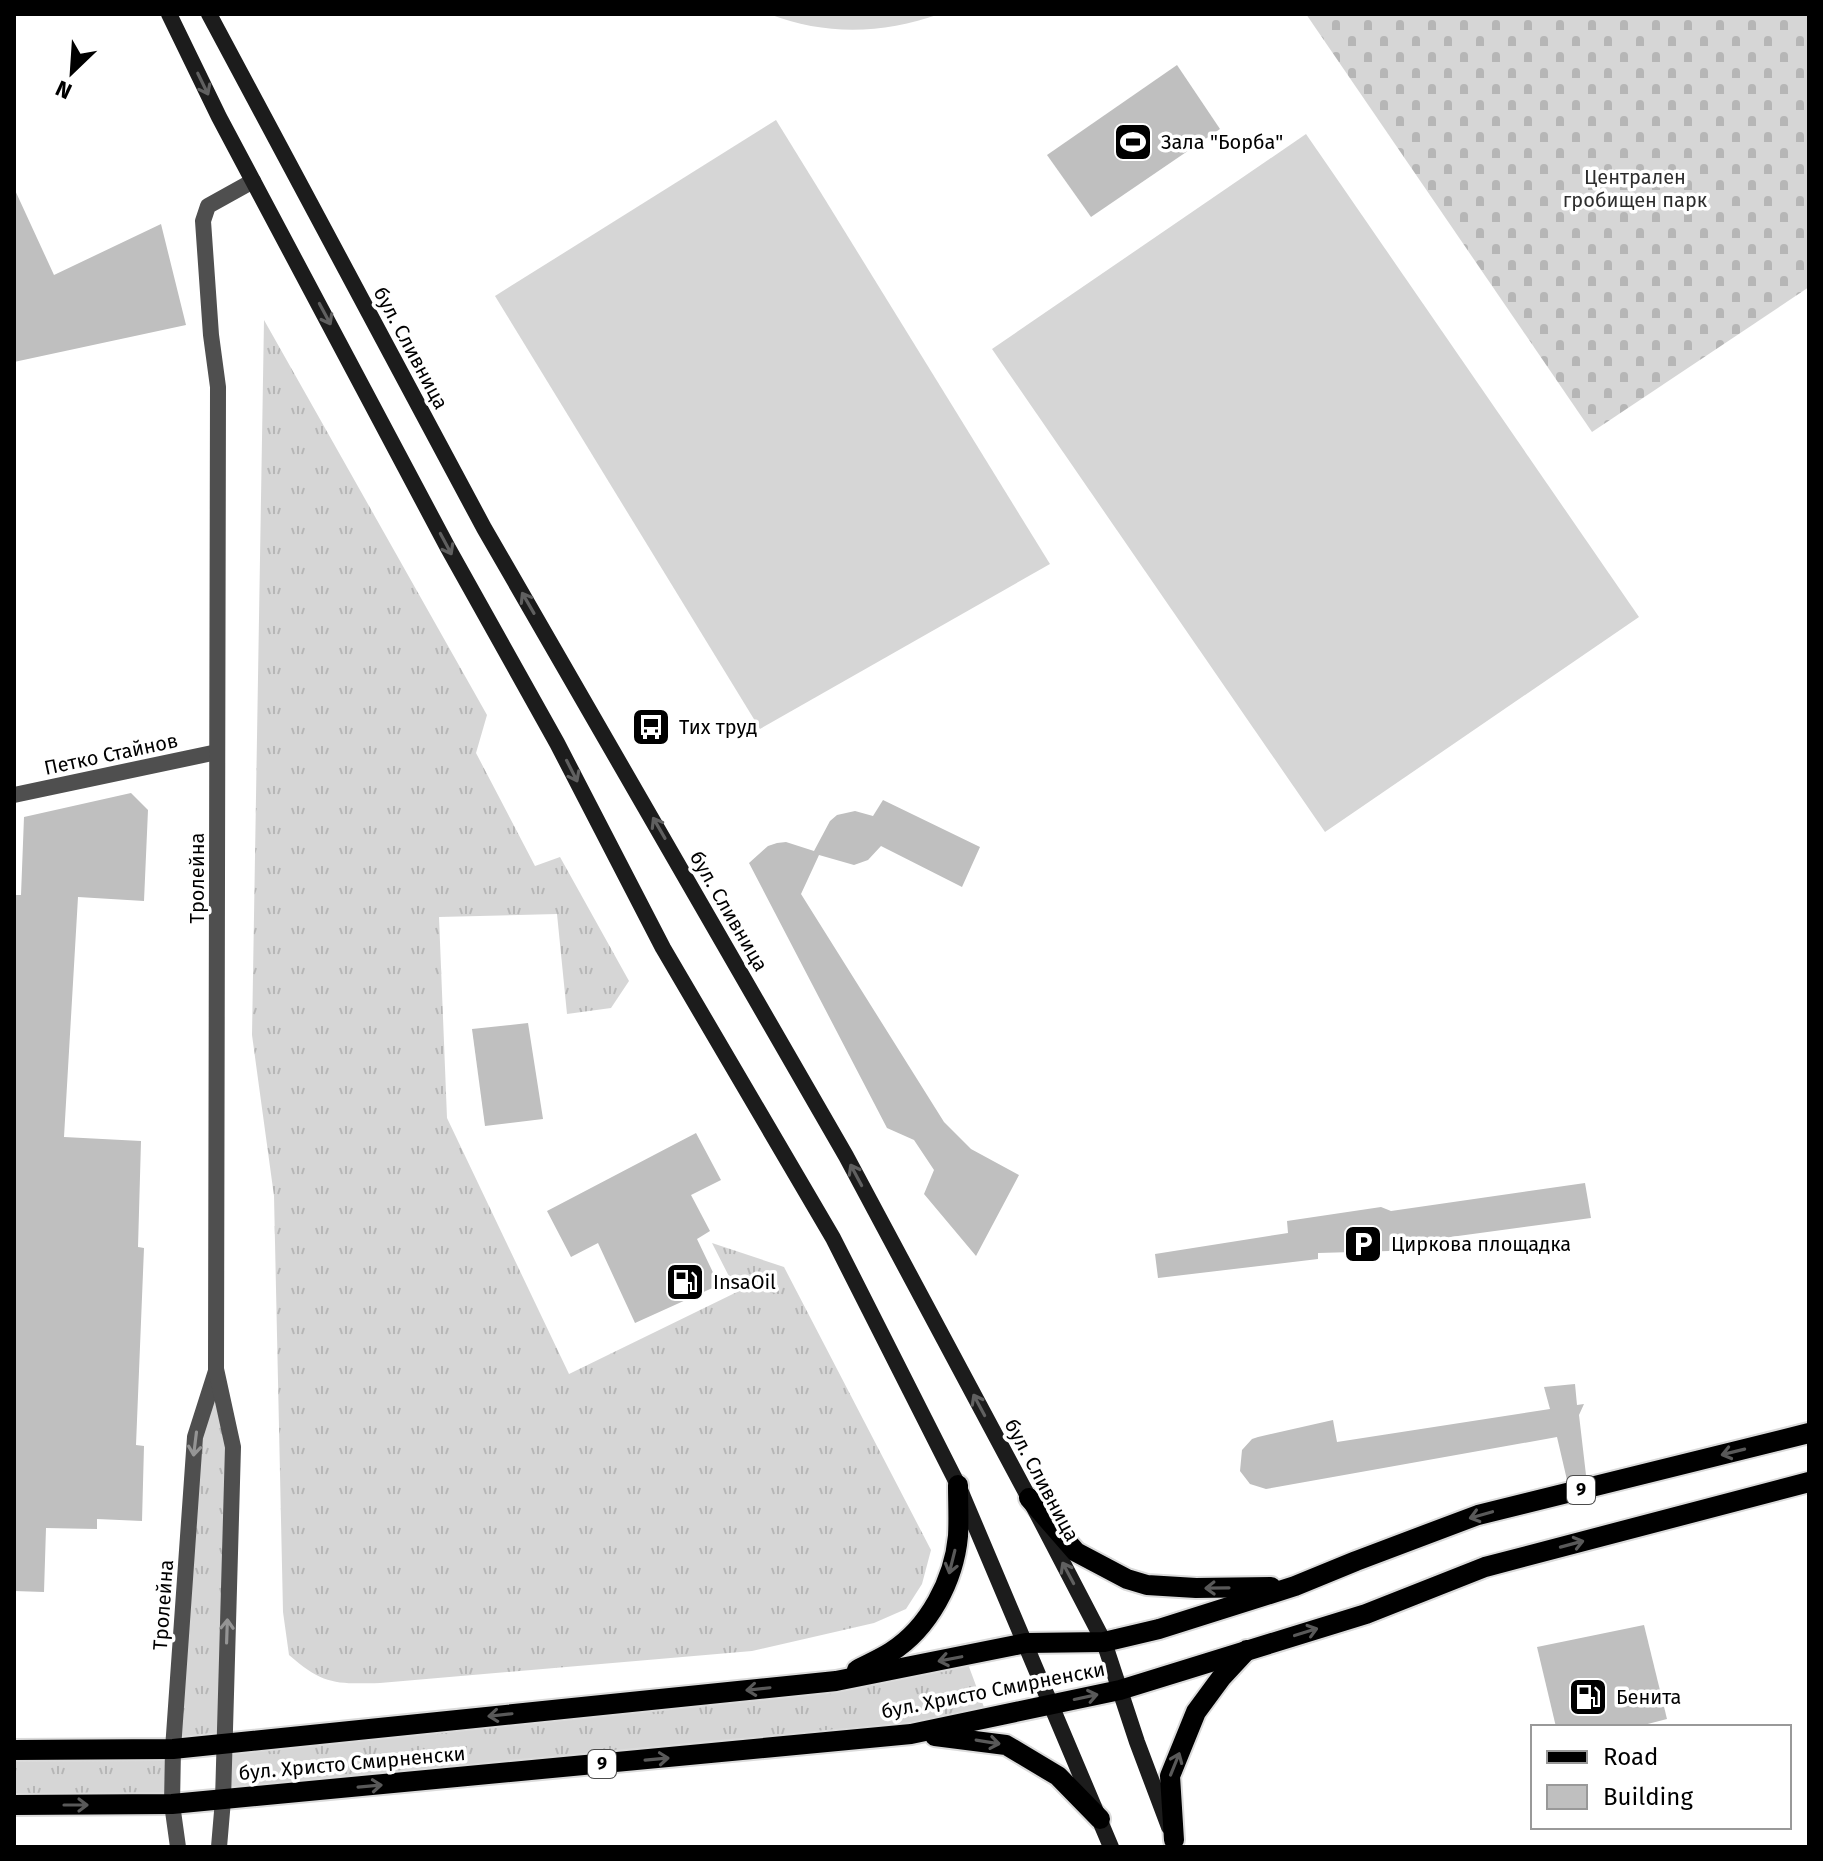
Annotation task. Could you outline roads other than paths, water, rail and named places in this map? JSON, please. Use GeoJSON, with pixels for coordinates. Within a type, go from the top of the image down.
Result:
{"type":"FeatureCollection","features":[{"type":"Feature","properties":{"kind":"main road"},"geometry":{"type":"LineString","coordinates":[[169,14],[253,181],[448,548],[557,743],[663,948],[833,1238],[958,1485],[1111,1847]]}},
{"type":"Feature","properties":{"kind":"main road","name":"бул. Сливница"},"geometry":{"type":"LineString","coordinates":[[209,14],[484,528],[846,1156],[1029,1498],[1104,1642],[1175,1844]]}},
{"type":"Feature","properties":{"kind":"main road","name":"бул. Христо Смирненски"},"geometry":{"type":"LineString","coordinates":[[14,1750],[173,1749],[836,1681],[1026,1643],[1104,1642],[1159,1629],[1295,1586],[1478,1515],[1809,1433]]}},
{"type":"Feature","properties":{"kind":"main road","name":"бул. Христо Смирненски"},"geometry":{"type":"LineString","coordinates":[[14,1805],[172,1804],[223,1800],[911,1734],[1120,1690],[1366,1614],[1485,1567],[1809,1482]]}},
{"type":"Feature","properties":{"kind":"main road"},"geometry":{"type":"LineString","coordinates":[[836,1681],[893,1652],[932,1610],[952,1567],[958,1536],[958,1485]]}},
{"type":"Feature","properties":{"kind":"main road"},"geometry":{"type":"LineString","coordinates":[[1029,1498],[1076,1552],[1127,1579],[1147,1585],[1196,1588],[1295,1586]]}},
{"type":"Feature","properties":{"kind":"main road"},"geometry":{"type":"LineString","coordinates":[[1175,1844],[1170,1776],[1196,1712],[1247,1650]]}},
{"type":"Feature","properties":{"kind":"main road"},"geometry":{"type":"LineString","coordinates":[[911,1734],[1006,1745],[1058,1776],[1100,1819]]}},
{"type":"Feature","properties":{"kind":"street","name":"Тролейна"},"geometry":{"type":"LineString","coordinates":[[219,1847],[233,1447],[216,1369],[218,387],[211,335],[204,213],[208,206],[253,181]]}},
{"type":"Feature","properties":{"kind":"street","name":"Петко Стайнов"},"geometry":{"type":"LineString","coordinates":[[14,795],[217,752]]}},
{"type":"Feature","properties":{"kind":"street","name":"Тролейна"},"geometry":{"type":"LineString","coordinates":[[178,1847],[172,1804],[173,1749],[195,1437],[216,1369]]}},
{"type":"Feature","properties":{"kind":"place","name":"Зала \"Борба\""},"geometry":{"type":"Point","coordinates":[1133,142]}},
{"type":"Feature","properties":{"kind":"place","name":"Тих труд"},"geometry":{"type":"Point","coordinates":[651,727]}},
{"type":"Feature","properties":{"kind":"place","name":"Циркова площадка"},"geometry":{"type":"Point","coordinates":[1363,1244]}},
{"type":"Feature","properties":{"kind":"place","name":"InsaOil"},"geometry":{"type":"Point","coordinates":[685,1282]}},
{"type":"Feature","properties":{"kind":"place","name":"Бенита"},"geometry":{"type":"Point","coordinates":[1588,1697]}},
{"type":"Feature","properties":{"kind":"park label","name":"Централен гробищен парк"},"geometry":{"type":"Point","coordinates":[1635,188]}}]}
